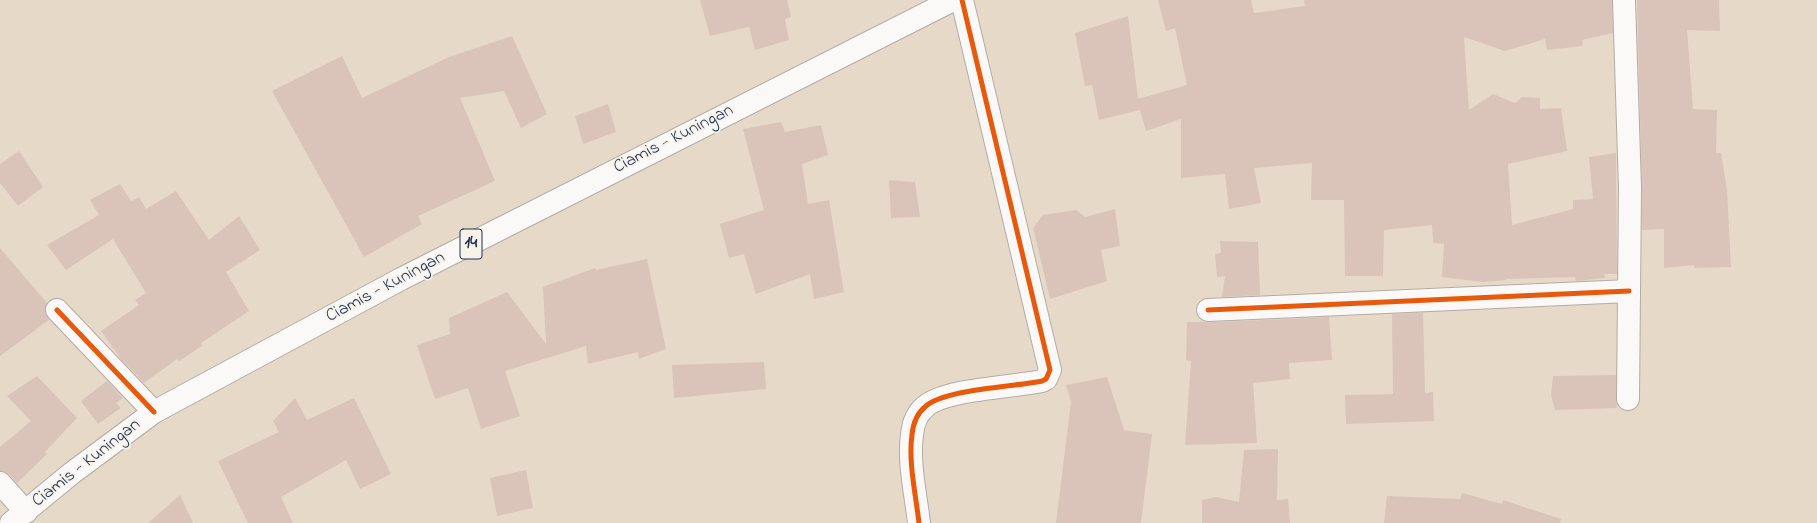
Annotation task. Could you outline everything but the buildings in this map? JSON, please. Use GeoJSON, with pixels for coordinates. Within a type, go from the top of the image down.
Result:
{"type":"FeatureCollection","features":[{"type":"Feature","properties":{"kind":"main road","name":"Ciamis - Kuningan"},"geometry":{"type":"LineString","coordinates":[[18,517],[72,473],[154,412],[401,279],[952,0]]}},
{"type":"Feature","properties":{"kind":"main road"},"geometry":{"type":"LineString","coordinates":[[919,523],[911,451],[914,423],[920,411],[928,404],[952,395],[1042,381],[1046,379],[1050,370],[962,0]]}},
{"type":"Feature","properties":{"kind":"main road"},"geometry":{"type":"LineString","coordinates":[[1624,0],[1630,188],[1628,400]]}},
{"type":"Feature","properties":{"kind":"main road"},"geometry":{"type":"LineString","coordinates":[[1208,310],[1629,291]]}},
{"type":"Feature","properties":{"kind":"main road"},"geometry":{"type":"LineString","coordinates":[[57,310],[154,412]]}},
{"type":"Feature","properties":{"kind":"main road"},"geometry":{"type":"LineString","coordinates":[[0,483],[18,517]]}},
{"type":"Feature","properties":{"kind":"cycle path"},"geometry":{"type":"LineString","coordinates":[[919,523],[912,467],[911,445],[913,426],[920,412],[936,400],[964,392],[1042,381],[1046,379],[1050,370],[962,0]]}},
{"type":"Feature","properties":{"kind":"cycle path"},"geometry":{"type":"LineString","coordinates":[[1208,310],[1629,291]]}},
{"type":"Feature","properties":{"kind":"cycle path"},"geometry":{"type":"LineString","coordinates":[[57,310],[154,412]]}}]}
